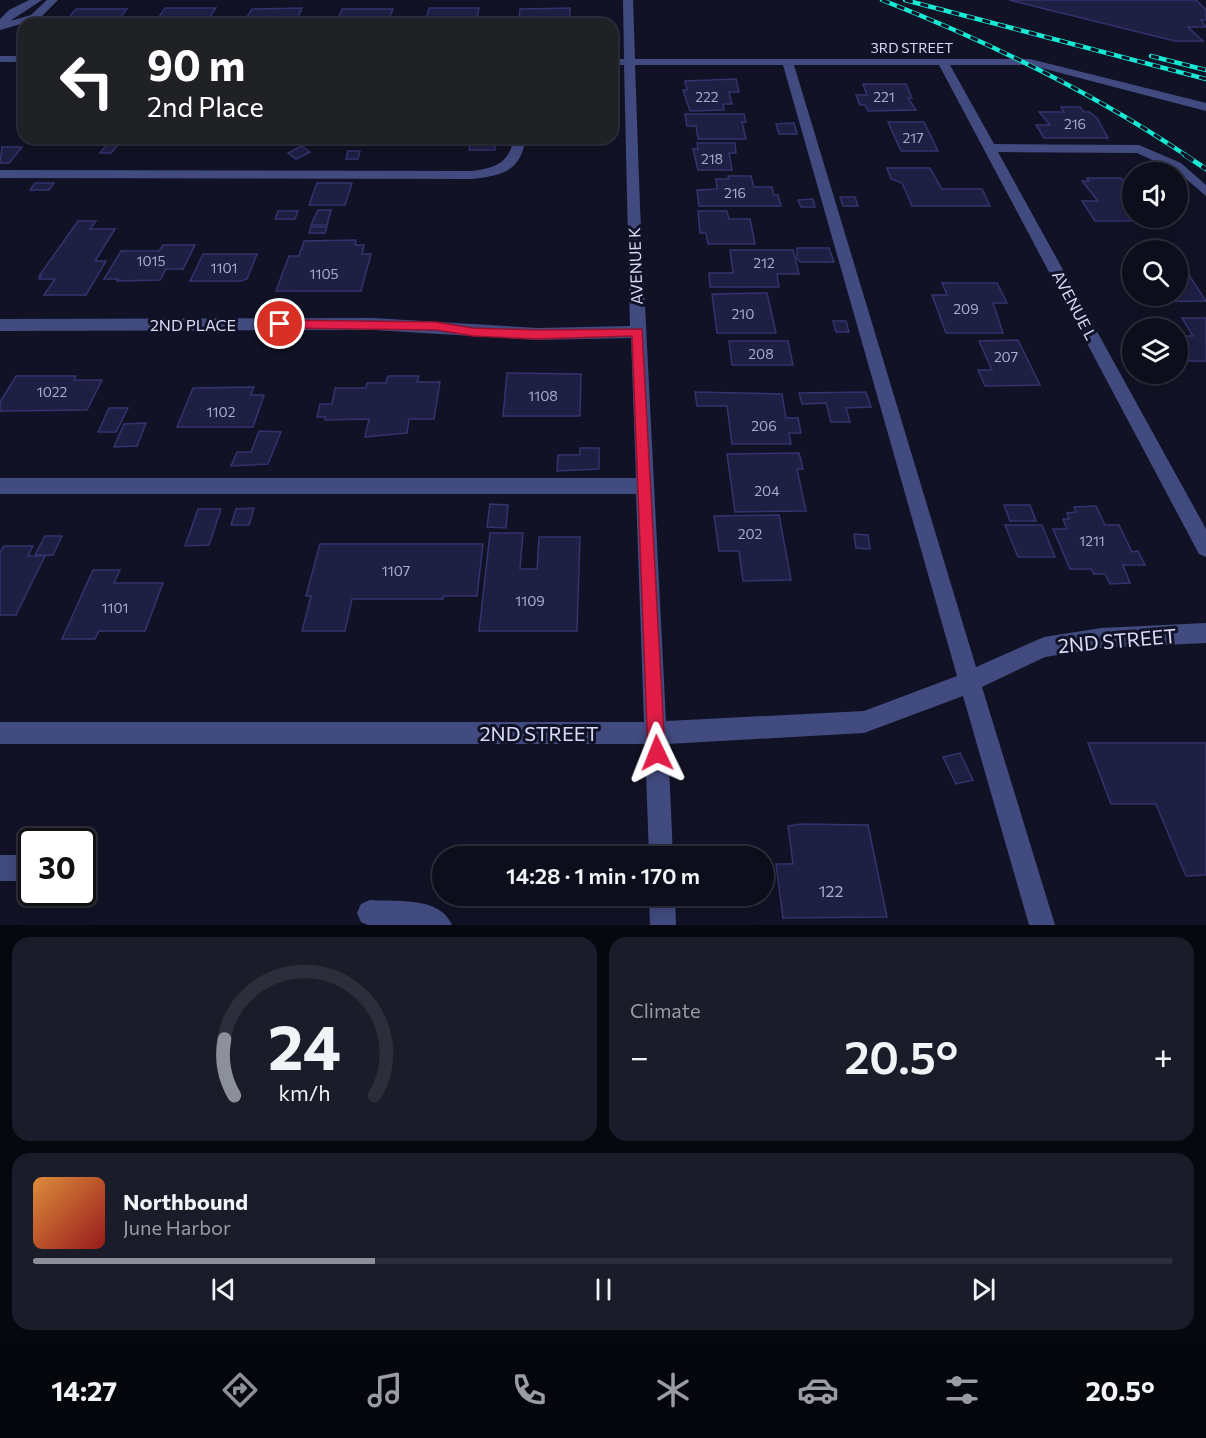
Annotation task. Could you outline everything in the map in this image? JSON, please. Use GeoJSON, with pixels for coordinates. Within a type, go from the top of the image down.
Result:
{"type":"FeatureCollection","features":[{"type":"Feature","properties":{"kind":"street"},"geometry":{"type":"LineString","coordinates":[[0,26],[13,12],[37,0]]}},
{"type":"Feature","properties":{"kind":"street"},"geometry":{"type":"LineString","coordinates":[[31,18],[53,0]]}},
{"type":"Feature","properties":{"kind":"street","name":"AVENUE K"},"geometry":{"type":"LineString","coordinates":[[628,0],[638,332],[661,846]]}},
{"type":"Feature","properties":{"kind":"street"},"geometry":{"type":"LineString","coordinates":[[0,9],[13,12]]}},
{"type":"Feature","properties":{"kind":"street"},"geometry":{"type":"LineString","coordinates":[[0,26],[18,21]]}},
{"type":"Feature","properties":{"kind":"street"},"geometry":{"type":"LineString","coordinates":[[0,59],[18,59]]}},
{"type":"Feature","properties":{"kind":"street","name":"3RD STREET"},"geometry":{"type":"LineString","coordinates":[[618,62],[1040,63],[1206,107]]}},
{"type":"Feature","properties":{"kind":"street"},"geometry":{"type":"LineString","coordinates":[[788,62],[968,681],[1042,925]]}},
{"type":"Feature","properties":{"kind":"street","name":"AVENUE L"},"geometry":{"type":"LineString","coordinates":[[943,62],[1206,548]]}},
{"type":"Feature","properties":{"kind":"street"},"geometry":{"type":"LineString","coordinates":[[0,174],[472,175],[497,171],[509,165],[516,159],[519,144]]}},
{"type":"Feature","properties":{"kind":"street"},"geometry":{"type":"LineString","coordinates":[[990,148],[1139,149],[1176,166],[1206,192]]}},
{"type":"Feature","properties":{"kind":"street","name":"2ND PLACE"},"geometry":{"type":"LineString","coordinates":[[0,325],[373,324],[537,334],[638,332]]}},
{"type":"Feature","properties":{"kind":"street"},"geometry":{"type":"LineString","coordinates":[[0,486],[645,486]]}},
{"type":"Feature","properties":{"kind":"street","name":"2ND STREET"},"geometry":{"type":"LineString","coordinates":[[0,733],[656,733],[864,722],[937,696],[1044,647],[1101,638],[1206,633]]}},
{"type":"Feature","properties":{"kind":"street"},"geometry":{"type":"LineString","coordinates":[[662,906],[663,925]]}},
{"type":"Feature","properties":{"kind":"street"},"geometry":{"type":"LineString","coordinates":[[370,913],[425,916],[439,925]]}},
{"type":"Feature","properties":{"kind":"building"},"geometry":{"type":"Polygon","coordinates":[[[1009,0],[1196,0],[1206,10],[1206,20],[1201,20],[1206,27],[1188,27],[1203,41],[1175,41],[1009,0]]]}},
{"type":"Feature","properties":{"kind":"building"},"geometry":{"type":"Polygon","coordinates":[[[165,8],[216,8],[209,18],[158,18],[165,8]]]}},
{"type":"Feature","properties":{"kind":"building"},"geometry":{"type":"Polygon","coordinates":[[[302,8],[298,18],[246,18],[252,9],[302,8]]]}},
{"type":"Feature","properties":{"kind":"building"},"geometry":{"type":"Polygon","coordinates":[[[429,8],[479,8],[477,18],[426,18],[429,8]]]}},
{"type":"Feature","properties":{"kind":"building"},"geometry":{"type":"Polygon","coordinates":[[[570,8],[570,18],[519,18],[520,9],[570,8]]]}},
{"type":"Feature","properties":{"kind":"building"},"geometry":{"type":"Polygon","coordinates":[[[76,9],[127,9],[120,18],[68,18],[76,9]]]}},
{"type":"Feature","properties":{"kind":"building"},"geometry":{"type":"Polygon","coordinates":[[[342,9],[393,9],[389,18],[338,18],[342,9]]]}},
{"type":"Feature","properties":{"kind":"building"},"geometry":{"type":"Polygon","coordinates":[[[736,79],[739,92],[729,92],[732,104],[723,104],[724,110],[690,111],[683,90],[687,90],[685,81],[736,79]]]}},
{"type":"Feature","properties":{"kind":"building"},"geometry":{"type":"Polygon","coordinates":[[[863,84],[906,84],[912,98],[908,98],[916,110],[868,111],[865,105],[860,105],[856,95],[867,95],[863,84]]]}},
{"type":"Feature","properties":{"kind":"building"},"geometry":{"type":"Polygon","coordinates":[[[1061,107],[1080,107],[1084,112],[1089,112],[1097,118],[1108,138],[1044,138],[1036,125],[1050,125],[1039,112],[1064,112],[1061,107]]]}},
{"type":"Feature","properties":{"kind":"building"},"geometry":{"type":"Polygon","coordinates":[[[685,114],[744,114],[746,122],[742,122],[746,139],[698,139],[696,126],[687,126],[685,114]]]}},
{"type":"Feature","properties":{"kind":"building"},"geometry":{"type":"Polygon","coordinates":[[[888,122],[924,122],[938,151],[901,151],[888,122]]]}},
{"type":"Feature","properties":{"kind":"building"},"geometry":{"type":"Polygon","coordinates":[[[794,123],[797,134],[779,134],[776,124],[794,123]]]}},
{"type":"Feature","properties":{"kind":"building"},"geometry":{"type":"Polygon","coordinates":[[[697,143],[735,143],[736,153],[729,153],[732,170],[698,170],[693,149],[698,149],[697,143]]]}},
{"type":"Feature","properties":{"kind":"building"},"geometry":{"type":"Polygon","coordinates":[[[470,144],[496,144],[495,150],[469,150],[470,144]]]}},
{"type":"Feature","properties":{"kind":"building"},"geometry":{"type":"Polygon","coordinates":[[[106,145],[118,145],[111,153],[100,153],[106,145]]]}},
{"type":"Feature","properties":{"kind":"building"},"geometry":{"type":"Polygon","coordinates":[[[302,146],[310,152],[296,159],[288,153],[302,146]]]}},
{"type":"Feature","properties":{"kind":"building"},"geometry":{"type":"Polygon","coordinates":[[[2,147],[22,147],[9,163],[0,163],[2,147]]]}},
{"type":"Feature","properties":{"kind":"building"},"geometry":{"type":"Polygon","coordinates":[[[348,151],[360,151],[358,159],[346,159],[348,151]]]}},
{"type":"Feature","properties":{"kind":"building"},"geometry":{"type":"Polygon","coordinates":[[[887,168],[930,168],[942,189],[982,189],[990,206],[912,206],[902,183],[891,179],[887,168]]]}},
{"type":"Feature","properties":{"kind":"building"},"geometry":{"type":"Polygon","coordinates":[[[728,176],[751,176],[754,187],[772,187],[774,195],[778,195],[781,206],[699,206],[697,190],[717,189],[716,179],[729,179],[728,176]]]}},
{"type":"Feature","properties":{"kind":"building"},"geometry":{"type":"Polygon","coordinates":[[[1087,178],[1121,178],[1122,221],[1095,221],[1082,201],[1098,201],[1082,181],[1089,181],[1087,178]]]}},
{"type":"Feature","properties":{"kind":"building"},"geometry":{"type":"Polygon","coordinates":[[[35,183],[54,183],[49,190],[30,190],[35,183]]]}},
{"type":"Feature","properties":{"kind":"building"},"geometry":{"type":"Polygon","coordinates":[[[317,183],[352,183],[345,205],[309,205],[317,183]]]}},
{"type":"Feature","properties":{"kind":"building"},"geometry":{"type":"Polygon","coordinates":[[[840,197],[855,197],[858,206],[843,206],[840,197]]]}},
{"type":"Feature","properties":{"kind":"building"},"geometry":{"type":"Polygon","coordinates":[[[813,199],[815,207],[801,207],[798,200],[813,199]]]}},
{"type":"Feature","properties":{"kind":"building"},"geometry":{"type":"Polygon","coordinates":[[[318,210],[331,210],[327,225],[311,225],[318,210]]]}},
{"type":"Feature","properties":{"kind":"building"},"geometry":{"type":"Polygon","coordinates":[[[278,211],[298,211],[295,219],[275,219],[278,211]]]}},
{"type":"Feature","properties":{"kind":"building"},"geometry":{"type":"Polygon","coordinates":[[[698,211],[727,211],[729,219],[750,219],[755,244],[708,244],[706,233],[700,233],[698,211]]]}},
{"type":"Feature","properties":{"kind":"building"},"geometry":{"type":"Polygon","coordinates":[[[78,221],[96,221],[90,229],[115,229],[95,261],[106,261],[86,295],[44,295],[55,279],[39,279],[41,276],[39,276],[78,221]]]}},
{"type":"Feature","properties":{"kind":"building"},"geometry":{"type":"Polygon","coordinates":[[[311,227],[327,227],[325,233],[309,233],[311,227]]]}},
{"type":"Feature","properties":{"kind":"building"},"geometry":{"type":"Polygon","coordinates":[[[356,240],[355,245],[364,245],[362,254],[371,254],[361,291],[276,291],[289,256],[299,256],[304,241],[356,240]]]}},
{"type":"Feature","properties":{"kind":"building"},"geometry":{"type":"Polygon","coordinates":[[[163,245],[195,245],[183,269],[166,269],[160,280],[104,279],[121,251],[159,251],[163,245]]]}},
{"type":"Feature","properties":{"kind":"building"},"geometry":{"type":"Polygon","coordinates":[[[797,248],[829,248],[834,262],[801,262],[797,259],[797,248]]]}},
{"type":"Feature","properties":{"kind":"building"},"geometry":{"type":"Polygon","coordinates":[[[730,250],[793,250],[799,274],[777,274],[779,287],[710,287],[709,273],[733,273],[730,250]]]}},
{"type":"Feature","properties":{"kind":"building"},"geometry":{"type":"Polygon","coordinates":[[[203,254],[257,254],[247,279],[190,281],[203,254]]]}},
{"type":"Feature","properties":{"kind":"building"},"geometry":{"type":"Polygon","coordinates":[[[1188,275],[1189,275],[1206,301],[1188,301],[1188,275]]]}},
{"type":"Feature","properties":{"kind":"building"},"geometry":{"type":"Polygon","coordinates":[[[942,283],[997,283],[1007,303],[993,303],[1003,333],[946,333],[932,295],[947,295],[942,283]]]}},
{"type":"Feature","properties":{"kind":"building"},"geometry":{"type":"Polygon","coordinates":[[[767,293],[776,333],[717,333],[712,294],[767,293]]]}},
{"type":"Feature","properties":{"kind":"building"},"geometry":{"type":"Polygon","coordinates":[[[1188,318],[1206,318],[1206,361],[1188,361],[1188,336],[1193,336],[1188,328],[1188,318]]]}},
{"type":"Feature","properties":{"kind":"building"},"geometry":{"type":"Polygon","coordinates":[[[833,321],[846,321],[849,332],[836,332],[833,321]]]}},
{"type":"Feature","properties":{"kind":"building"},"geometry":{"type":"Polygon","coordinates":[[[1018,340],[1040,385],[985,386],[978,370],[992,370],[979,341],[1018,340]]]}},
{"type":"Feature","properties":{"kind":"building"},"geometry":{"type":"Polygon","coordinates":[[[729,341],[788,341],[793,365],[732,365],[729,341]]]}},
{"type":"Feature","properties":{"kind":"building"},"geometry":{"type":"Polygon","coordinates":[[[507,373],[581,374],[580,416],[503,416],[507,373]]]}},
{"type":"Feature","properties":{"kind":"building"},"geometry":{"type":"Polygon","coordinates":[[[16,376],[76,376],[74,380],[102,380],[87,410],[0,411],[0,402],[16,376]]]}},
{"type":"Feature","properties":{"kind":"building"},"geometry":{"type":"Polygon","coordinates":[[[388,376],[419,376],[417,382],[440,382],[434,419],[409,419],[407,433],[365,437],[369,419],[325,420],[326,417],[317,417],[320,404],[332,404],[335,388],[366,388],[367,383],[386,383],[388,376]]]}},
{"type":"Feature","properties":{"kind":"building"},"geometry":{"type":"Polygon","coordinates":[[[254,387],[251,395],[264,395],[253,427],[177,427],[193,388],[254,387]]]}},
{"type":"Feature","properties":{"kind":"building"},"geometry":{"type":"Polygon","coordinates":[[[695,392],[782,394],[786,418],[798,418],[801,433],[789,433],[791,444],[732,444],[727,406],[697,406],[695,392]]]}},
{"type":"Feature","properties":{"kind":"building"},"geometry":{"type":"Polygon","coordinates":[[[866,392],[871,407],[846,408],[850,422],[831,422],[826,403],[802,404],[799,393],[866,392]]]}},
{"type":"Feature","properties":{"kind":"building"},"geometry":{"type":"Polygon","coordinates":[[[109,408],[128,408],[116,432],[98,432],[109,408]]]}},
{"type":"Feature","properties":{"kind":"building"},"geometry":{"type":"Polygon","coordinates":[[[146,423],[137,446],[114,447],[124,424],[146,423]]]}},
{"type":"Feature","properties":{"kind":"building"},"geometry":{"type":"Polygon","coordinates":[[[259,431],[281,432],[268,464],[231,466],[237,452],[251,452],[259,431]]]}},
{"type":"Feature","properties":{"kind":"building"},"geometry":{"type":"Polygon","coordinates":[[[580,448],[599,448],[599,469],[557,471],[558,455],[580,455],[580,448]]]}},
{"type":"Feature","properties":{"kind":"building"},"geometry":{"type":"Polygon","coordinates":[[[799,453],[803,469],[797,469],[806,511],[735,512],[727,454],[799,453]]]}},
{"type":"Feature","properties":{"kind":"building"},"geometry":{"type":"Polygon","coordinates":[[[490,504],[508,505],[506,528],[487,527],[490,504]]]}},
{"type":"Feature","properties":{"kind":"building"},"geometry":{"type":"Polygon","coordinates":[[[1004,505],[1030,505],[1036,521],[1010,521],[1004,505]]]}},
{"type":"Feature","properties":{"kind":"building"},"geometry":{"type":"Polygon","coordinates":[[[1096,506],[1105,525],[1119,525],[1132,552],[1138,551],[1145,565],[1123,565],[1130,583],[1110,584],[1105,574],[1094,574],[1091,569],[1070,569],[1053,529],[1067,529],[1063,519],[1069,519],[1067,513],[1076,512],[1074,507],[1096,506]]]}},
{"type":"Feature","properties":{"kind":"building"},"geometry":{"type":"Polygon","coordinates":[[[254,508],[249,525],[231,525],[236,509],[254,508]]]}},
{"type":"Feature","properties":{"kind":"building"},"geometry":{"type":"Polygon","coordinates":[[[198,509],[221,509],[209,545],[185,546],[198,509]]]}},
{"type":"Feature","properties":{"kind":"building"},"geometry":{"type":"Polygon","coordinates":[[[779,515],[791,580],[743,581],[739,551],[719,551],[714,516],[779,515]]]}},
{"type":"Feature","properties":{"kind":"building"},"geometry":{"type":"Polygon","coordinates":[[[1005,525],[1042,525],[1055,557],[1018,557],[1005,525]]]}},
{"type":"Feature","properties":{"kind":"building"},"geometry":{"type":"Polygon","coordinates":[[[490,533],[523,533],[520,569],[537,569],[539,537],[580,537],[577,631],[479,631],[490,533]]]}},
{"type":"Feature","properties":{"kind":"building"},"geometry":{"type":"Polygon","coordinates":[[[854,534],[868,535],[870,549],[856,548],[854,534]]]}},
{"type":"Feature","properties":{"kind":"building"},"geometry":{"type":"Polygon","coordinates":[[[45,536],[62,536],[53,555],[35,555],[45,536]]]}},
{"type":"Feature","properties":{"kind":"building"},"geometry":{"type":"Polygon","coordinates":[[[320,544],[483,544],[477,596],[443,596],[443,599],[352,599],[345,631],[302,631],[311,596],[306,596],[320,544]]]}},
{"type":"Feature","properties":{"kind":"building"},"geometry":{"type":"Polygon","coordinates":[[[4,546],[33,546],[28,556],[45,556],[16,615],[0,615],[0,552],[4,546]]]}},
{"type":"Feature","properties":{"kind":"building"},"geometry":{"type":"Polygon","coordinates":[[[93,570],[120,570],[114,583],[163,583],[145,631],[99,631],[95,639],[62,639],[93,570]]]}},
{"type":"Feature","properties":{"kind":"building"},"geometry":{"type":"Polygon","coordinates":[[[1088,743],[1206,743],[1206,875],[1186,876],[1156,804],[1111,804],[1088,743]]]}},
{"type":"Feature","properties":{"kind":"building"},"geometry":{"type":"Polygon","coordinates":[[[960,753],[973,780],[956,784],[943,757],[960,753]]]}},
{"type":"Feature","properties":{"kind":"building"},"geometry":{"type":"Polygon","coordinates":[[[801,824],[868,825],[887,917],[783,918],[776,864],[793,864],[788,826],[801,824]]]}},
{"type":"Feature","properties":{"kind":"railway"},"geometry":{"type":"LineString","coordinates":[[882,0],[961,33],[1039,70],[1114,111],[1187,156]]}},
{"type":"Feature","properties":{"kind":"railway"},"geometry":{"type":"LineString","coordinates":[[905,0],[1206,79]]}},
{"type":"Feature","properties":{"kind":"railway"},"geometry":{"type":"LineString","coordinates":[[1151,56],[1206,70]]}},
{"type":"Feature","properties":{"kind":"railway"},"geometry":{"type":"LineString","coordinates":[[1185,155],[1206,169]]}},
{"type":"Feature","properties":{"kind":"route"},"geometry":{"type":"LineString","coordinates":[[280,324],[436,326],[473,332],[537,334],[638,332],[657,753]]}}]}
